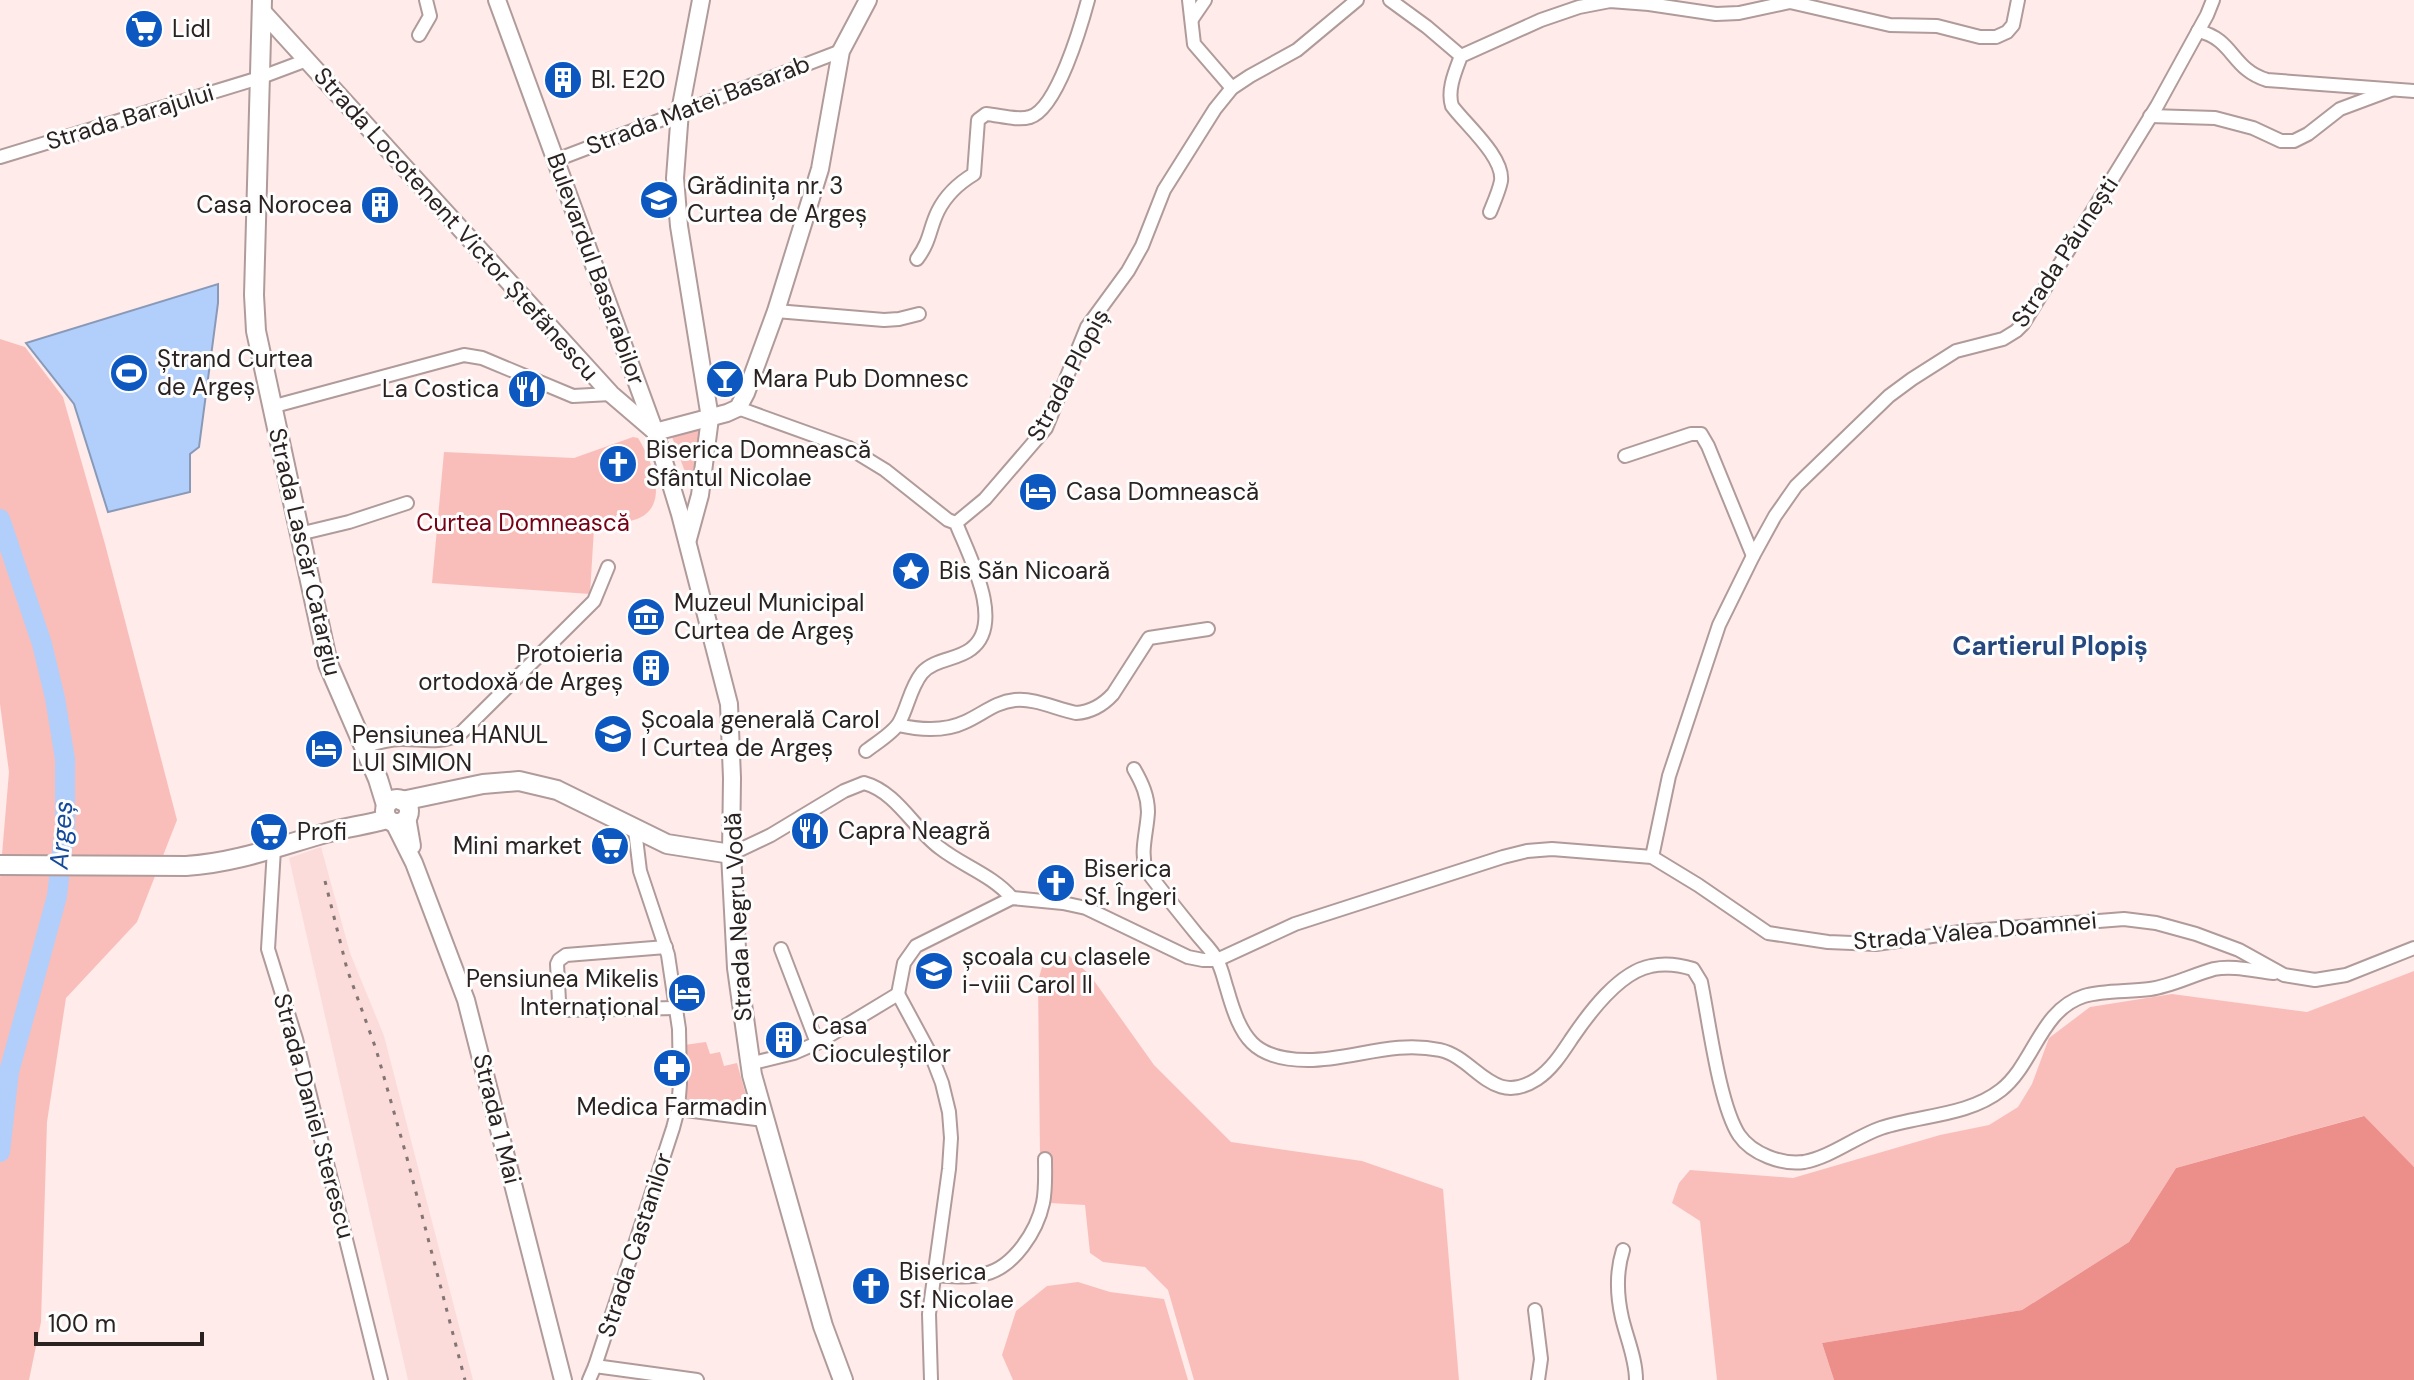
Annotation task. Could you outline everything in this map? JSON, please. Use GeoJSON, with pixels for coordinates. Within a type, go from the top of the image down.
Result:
{"type":"FeatureCollection","features":[{"type":"Feature","properties":{"kind":"main road","name":"Bulevardul Basarabilor"},"geometry":{"type":"LineString","coordinates":[[497,0],[655,432],[688,541]]}},
{"type":"Feature","properties":{"kind":"main road"},"geometry":{"type":"LineString","coordinates":[[688,541],[700,495],[710,418],[676,202],[675,162],[680,111],[701,0]]}},
{"type":"Feature","properties":{"kind":"main road"},"geometry":{"type":"LineString","coordinates":[[655,432],[738,408],[746,393],[776,311],[825,152],[841,51],[868,0]]}},
{"type":"Feature","properties":{"kind":"main road","name":"Strada Locotenent Victor Ștefănescu"},"geometry":{"type":"LineString","coordinates":[[262,5],[307,60],[611,394],[655,432]]}},
{"type":"Feature","properties":{"kind":"main road","name":"Strada Lascăr Catargiu"},"geometry":{"type":"LineString","coordinates":[[262,5],[254,313],[259,351],[328,664],[363,747],[396,811]]}},
{"type":"Feature","properties":{"kind":"main road","name":"Strada Negru Vodă"},"geometry":{"type":"LineString","coordinates":[[688,541],[729,704],[731,854],[737,968],[749,1064],[823,1326],[843,1380]]}},
{"type":"Feature","properties":{"kind":"main road"},"geometry":{"type":"LineString","coordinates":[[0,865],[186,866],[234,860],[347,828],[362,818],[396,811],[441,793],[505,781],[557,790],[667,844],[731,854]]}},
{"type":"Feature","properties":{"kind":"main road","name":"Strada 1 Mai"},"geometry":{"type":"LineString","coordinates":[[396,811],[475,1031],[563,1380]]}},
{"type":"Feature","properties":{"kind":"street"},"geometry":{"type":"LineString","coordinates":[[419,35],[430,16],[426,0]]}},
{"type":"Feature","properties":{"kind":"street"},"geometry":{"type":"LineString","coordinates":[[917,259],[928,245],[938,211],[955,188],[974,174],[978,120],[986,114],[1026,119],[1033,117],[1043,107],[1056,90],[1088,0]]}},
{"type":"Feature","properties":{"kind":"street"},"geometry":{"type":"LineString","coordinates":[[1189,0],[1194,44],[1232,88]]}},
{"type":"Feature","properties":{"kind":"street"},"geometry":{"type":"LineString","coordinates":[[1192,19],[1205,0]]}},
{"type":"Feature","properties":{"kind":"street","name":"Strada Plopiș"},"geometry":{"type":"LineString","coordinates":[[956,523],[985,499],[1046,428],[1087,327],[1128,271],[1142,246],[1164,190],[1215,109],[1232,88],[1297,50],[1357,0]]}},
{"type":"Feature","properties":{"kind":"street"},"geometry":{"type":"LineString","coordinates":[[1390,0],[1418,19],[1461,56]]}},
{"type":"Feature","properties":{"kind":"street"},"geometry":{"type":"LineString","coordinates":[[1490,212],[1500,186],[1501,172],[1496,158],[1456,111],[1450,101],[1450,88],[1461,56],[1541,20],[1579,7],[1610,1],[1716,14],[1739,13],[1772,2],[1790,2],[1890,25],[1937,26],[1980,37],[1996,37],[2013,25],[2018,0]]}},
{"type":"Feature","properties":{"kind":"street","name":"Strada Păunești"},"geometry":{"type":"LineString","coordinates":[[1652,857],[1669,776],[1719,625],[1775,516],[1796,486],[1889,396],[1956,351],[2003,339],[2023,324],[2150,116],[2213,0]]}},
{"type":"Feature","properties":{"kind":"street"},"geometry":{"type":"LineString","coordinates":[[2198,31],[2213,34],[2243,68],[2267,80],[2414,91]]}},
{"type":"Feature","properties":{"kind":"street","name":"Strada Matei Basarab"},"geometry":{"type":"LineString","coordinates":[[556,160],[841,51]]}},
{"type":"Feature","properties":{"kind":"street","name":"Strada Barajului"},"geometry":{"type":"LineString","coordinates":[[0,157],[259,78],[307,60]]}},
{"type":"Feature","properties":{"kind":"street"},"geometry":{"type":"LineString","coordinates":[[2150,116],[2215,118],[2253,128],[2281,141],[2294,141],[2340,109],[2391,90]]}},
{"type":"Feature","properties":{"kind":"street"},"geometry":{"type":"LineString","coordinates":[[776,311],[884,320],[919,314]]}},
{"type":"Feature","properties":{"kind":"street"},"geometry":{"type":"LineString","coordinates":[[271,407],[464,355],[482,358],[573,396],[611,394]]}},
{"type":"Feature","properties":{"kind":"street"},"geometry":{"type":"LineString","coordinates":[[738,408],[849,448],[885,470],[956,523],[981,588],[986,607],[983,632],[975,646],[928,667],[915,685],[898,725],[866,751]]}},
{"type":"Feature","properties":{"kind":"street"},"geometry":{"type":"LineString","coordinates":[[1625,456],[1691,434],[1701,434],[1753,556]]}},
{"type":"Feature","properties":{"kind":"street"},"geometry":{"type":"LineString","coordinates":[[299,534],[407,503]]}},
{"type":"Feature","properties":{"kind":"street"},"geometry":{"type":"LineString","coordinates":[[363,747],[402,739],[439,741],[460,734],[594,601],[608,567]]}},
{"type":"Feature","properties":{"kind":"street"},"geometry":{"type":"LineString","coordinates":[[898,725],[943,729],[965,722],[1001,703],[1020,699],[1076,713],[1084,712],[1107,701],[1149,638],[1208,629]]}},
{"type":"Feature","properties":{"kind":"street","name":"Strada Valea Doamnei"},"geometry":{"type":"LineString","coordinates":[[1134,769],[1147,800],[1143,856],[1146,870],[1217,960],[1242,1033],[1253,1046],[1270,1056],[1287,1060],[1313,1060],[1385,1048],[1422,1047],[1445,1051],[1492,1084],[1520,1086],[1546,1073],[1590,1012],[1633,973],[1650,966],[1676,965],[1693,969],[1701,982],[1722,1085],[1739,1135],[1751,1147],[1785,1162],[1805,1162],[1868,1133],[1901,1122],[1977,1105],[2002,1090],[2021,1071],[2051,1019],[2083,996],[2154,989],[2214,969],[2228,968],[2315,980],[2346,975],[2414,948]]}},
{"type":"Feature","properties":{"kind":"street"},"geometry":{"type":"LineString","coordinates":[[731,854],[864,783],[876,787],[896,803],[939,848],[991,879],[1012,898]]}},
{"type":"Feature","properties":{"kind":"street","name":"Strada Castanilor"},"geometry":{"type":"LineString","coordinates":[[589,1380],[678,1109],[680,1055],[677,1008],[666,947],[640,871],[635,830]]}},
{"type":"Feature","properties":{"kind":"street","name":"Strada Daniel Sterescu"},"geometry":{"type":"LineString","coordinates":[[274,849],[268,949],[296,1039],[381,1380]]}},
{"type":"Feature","properties":{"kind":"street","name":"Strada Valea Doamnei"},"geometry":{"type":"LineString","coordinates":[[1217,960],[1295,924],[1340,908],[1527,851],[1567,850],[1652,857],[1768,933],[1828,942],[1876,944],[1960,932],[2124,919],[2156,923],[2196,934],[2239,950],[2284,975]]}},
{"type":"Feature","properties":{"kind":"street"},"geometry":{"type":"LineString","coordinates":[[931,1380],[929,1314],[951,1138],[942,1083],[932,1057],[898,994],[904,963],[916,946],[1012,898],[1086,908],[1180,953],[1203,960],[1217,960]]}},
{"type":"Feature","properties":{"kind":"street"},"geometry":{"type":"LineString","coordinates":[[666,947],[566,955],[557,964],[559,1001],[567,1010],[677,1008]]}},
{"type":"Feature","properties":{"kind":"street","name":"Strada Negru Vodă"},"geometry":{"type":"LineString","coordinates":[[781,949],[817,1043]]}},
{"type":"Feature","properties":{"kind":"street"},"geometry":{"type":"LineString","coordinates":[[749,1064],[794,1053],[817,1043],[898,994]]}},
{"type":"Feature","properties":{"kind":"street"},"geometry":{"type":"LineString","coordinates":[[678,1109],[764,1120]]}},
{"type":"Feature","properties":{"kind":"street"},"geometry":{"type":"LineString","coordinates":[[935,1275],[973,1276],[988,1274],[1003,1266],[1032,1231],[1042,1206],[1045,1159]]}},
{"type":"Feature","properties":{"kind":"street"},"geometry":{"type":"LineString","coordinates":[[1623,1250],[1619,1263],[1619,1304],[1636,1380]]}},
{"type":"Feature","properties":{"kind":"street"},"geometry":{"type":"LineString","coordinates":[[1535,1310],[1541,1359],[1538,1380]]}},
{"type":"Feature","properties":{"kind":"street"},"geometry":{"type":"LineString","coordinates":[[595,1366],[697,1380]]}},
{"type":"Feature","properties":{"kind":"shaded area"},"geometry":{"type":"Polygon","coordinates":[[[321,847],[350,953],[384,1036],[473,1380],[408,1380],[289,858],[321,847]]]}},
{"type":"Feature","properties":{"kind":"shaded area"},"geometry":{"type":"Polygon","coordinates":[[[2364,1116],[2414,1167],[2414,1380],[1834,1380],[1822,1343],[2022,1310],[2129,1242],[2176,1168],[2364,1116]]]}},
{"type":"Feature","properties":{"kind":"green space"},"geometry":{"type":"Polygon","coordinates":[[[0,339],[25,347],[63,397],[177,820],[137,922],[66,998],[47,1122],[41,1322],[29,1380],[0,1380],[0,878],[9,772],[0,704],[0,339]]]}},
{"type":"Feature","properties":{"kind":"green space"},"geometry":{"type":"Polygon","coordinates":[[[703,429],[693,493],[672,437],[703,429]]]}},
{"type":"Feature","properties":{"kind":"green space","name":"Curtea Domnească"},"geometry":{"type":"Polygon","coordinates":[[[633,437],[638,438],[653,472],[656,485],[652,508],[630,521],[627,513],[616,515],[616,522],[594,528],[590,594],[432,583],[444,452],[574,458],[633,437]]]}},
{"type":"Feature","properties":{"kind":"green space"},"geometry":{"type":"Polygon","coordinates":[[[1067,954],[1090,975],[1154,1065],[1231,1142],[1362,1161],[1443,1189],[1459,1380],[1194,1380],[1168,1290],[1145,1267],[1103,1262],[1090,1253],[1085,1205],[1050,1203],[1051,1155],[1040,1155],[1038,981],[1042,967],[1050,956],[1067,954]]]}},
{"type":"Feature","properties":{"kind":"green space"},"geometry":{"type":"Polygon","coordinates":[[[2414,971],[2414,1167],[2363,1116],[2176,1168],[2129,1242],[2022,1310],[1822,1343],[1834,1380],[1717,1380],[1700,1221],[1672,1203],[1679,1183],[1690,1170],[1793,1178],[1940,1135],[1989,1125],[2018,1107],[2032,1084],[2049,1038],[2090,1007],[2172,994],[2307,1012],[2414,971]]]}},
{"type":"Feature","properties":{"kind":"green space"},"geometry":{"type":"Polygon","coordinates":[[[706,1042],[710,1054],[720,1052],[724,1066],[737,1063],[750,1110],[682,1105],[684,1045],[706,1042]]]}},
{"type":"Feature","properties":{"kind":"green space"},"geometry":{"type":"Polygon","coordinates":[[[1078,1282],[1110,1292],[1164,1299],[1188,1380],[1013,1380],[1002,1355],[1016,1311],[1047,1286],[1078,1282]]]}},
{"type":"Feature","properties":{"kind":"water","name":"Ștrand Curtea de Argeș"},"geometry":{"type":"Polygon","coordinates":[[[218,284],[199,447],[190,454],[190,492],[108,512],[74,404],[26,343],[218,284]]]}},
{"type":"Feature","properties":{"kind":"waterway","name":"Argeș"},"geometry":{"type":"LineString","coordinates":[[0,519],[42,644],[65,759],[65,826],[57,896],[9,1072],[0,1152]]}},
{"type":"Feature","properties":{"kind":"railway"},"geometry":{"type":"LineString","coordinates":[[325,881],[347,969],[376,1049],[407,1158],[465,1380]]}},
{"type":"Feature","properties":{"kind":"place","name":"Lidl"},"geometry":{"type":"Point","coordinates":[144,29]}},
{"type":"Feature","properties":{"kind":"place","name":"Bl. E20"},"geometry":{"type":"Point","coordinates":[563,80]}},
{"type":"Feature","properties":{"kind":"place","name":"Grădinița nr. 3 Curtea de Argeș"},"geometry":{"type":"Point","coordinates":[659,200]}},
{"type":"Feature","properties":{"kind":"place","name":"Casa Norocea"},"geometry":{"type":"Point","coordinates":[380,205]}},
{"type":"Feature","properties":{"kind":"place","name":"Ștrand Curtea de Argeș"},"geometry":{"type":"Point","coordinates":[129,373]}},
{"type":"Feature","properties":{"kind":"place","name":"Mara Pub Domnesc"},"geometry":{"type":"Point","coordinates":[725,379]}},
{"type":"Feature","properties":{"kind":"place","name":"La Costica"},"geometry":{"type":"Point","coordinates":[527,389]}},
{"type":"Feature","properties":{"kind":"place","name":"Biserica Domnească Sfântul Nicolae"},"geometry":{"type":"Point","coordinates":[618,464]}},
{"type":"Feature","properties":{"kind":"place","name":"Casa Domnească"},"geometry":{"type":"Point","coordinates":[1038,492]}},
{"type":"Feature","properties":{"kind":"place","name":"Bis Săn Nicoară"},"geometry":{"type":"Point","coordinates":[911,571]}},
{"type":"Feature","properties":{"kind":"place","name":"Muzeul Municipal Curtea de Argeș"},"geometry":{"type":"Point","coordinates":[646,617]}},
{"type":"Feature","properties":{"kind":"place","name":"Protoieria ortodoxă de Argeș"},"geometry":{"type":"Point","coordinates":[651,668]}},
{"type":"Feature","properties":{"kind":"place","name":"Școala generală Carol I Curtea de Argeș"},"geometry":{"type":"Point","coordinates":[613,734]}},
{"type":"Feature","properties":{"kind":"place","name":"Pensiunea HANUL LUI SIMION"},"geometry":{"type":"Point","coordinates":[324,749]}},
{"type":"Feature","properties":{"kind":"place","name":"Capra Neagră"},"geometry":{"type":"Point","coordinates":[810,831]}},
{"type":"Feature","properties":{"kind":"place","name":"Profi"},"geometry":{"type":"Point","coordinates":[269,832]}},
{"type":"Feature","properties":{"kind":"place","name":"Mini market"},"geometry":{"type":"Point","coordinates":[610,846]}},
{"type":"Feature","properties":{"kind":"place","name":"Biserica Sf. Îngeri"},"geometry":{"type":"Point","coordinates":[1056,883]}},
{"type":"Feature","properties":{"kind":"place","name":"școala cu clasele i-viii Carol II"},"geometry":{"type":"Point","coordinates":[934,971]}},
{"type":"Feature","properties":{"kind":"place","name":"Pensiunea Mikelis Internațional"},"geometry":{"type":"Point","coordinates":[687,993]}},
{"type":"Feature","properties":{"kind":"place","name":"Casa Cioculeștilor"},"geometry":{"type":"Point","coordinates":[784,1040]}},
{"type":"Feature","properties":{"kind":"place","name":"Medica Farmadin"},"geometry":{"type":"Point","coordinates":[672,1068]}},
{"type":"Feature","properties":{"kind":"place","name":"Biserica Sf. Nicolae"},"geometry":{"type":"Point","coordinates":[871,1286]}},
{"type":"Feature","properties":{"kind":"district","name":"Cartierul Plopiș"},"geometry":{"type":"Point","coordinates":[2050,646]}}]}
